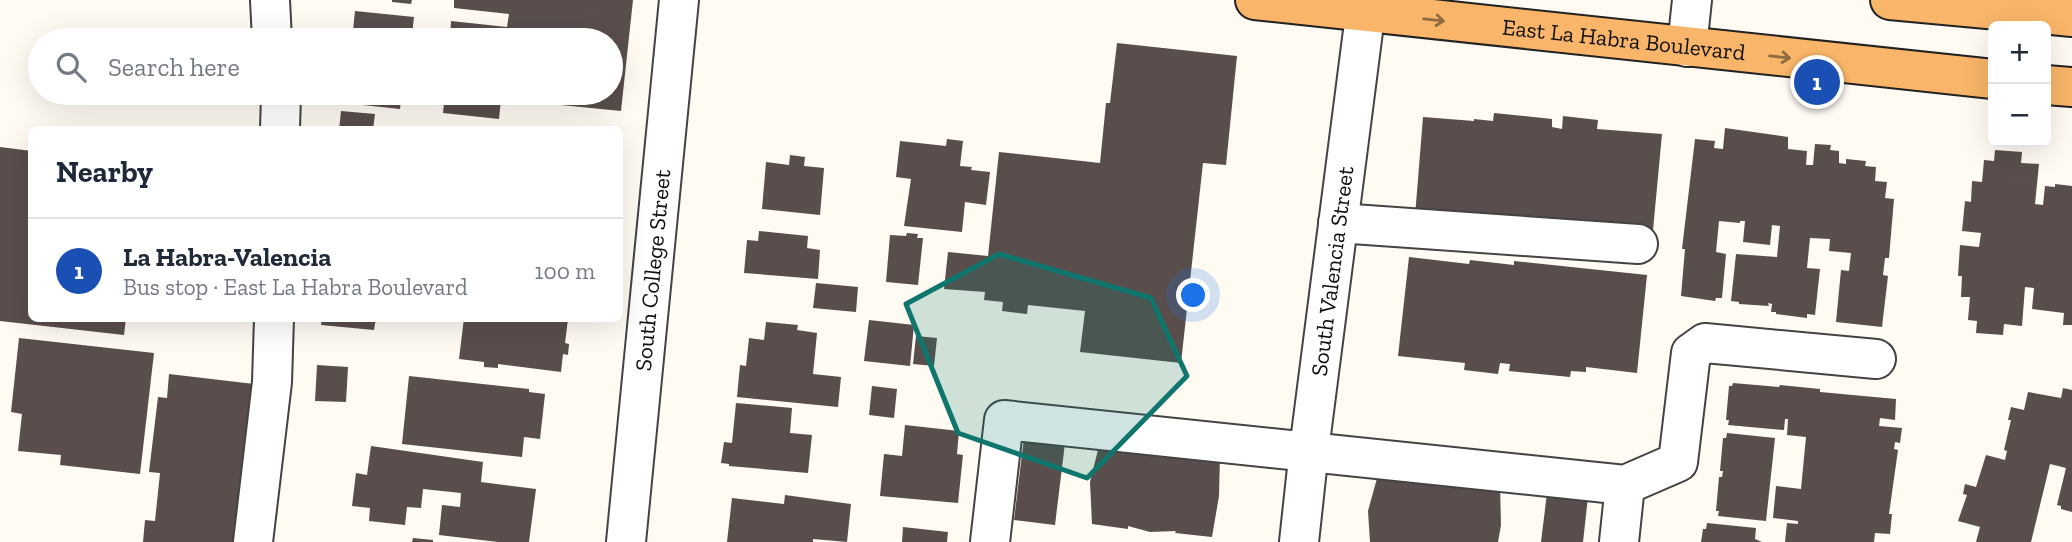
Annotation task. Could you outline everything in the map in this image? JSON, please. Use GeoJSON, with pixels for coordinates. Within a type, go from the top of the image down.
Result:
{"type":"FeatureCollection","features":[{"type":"Feature","properties":{"kind":"main road","name":"East La Habra Boulevard"},"geometry":{"type":"LineString","coordinates":[[1255,0],[1367,6],[1688,47],[1988,78]]}},
{"type":"Feature","properties":{"kind":"main road"},"geometry":{"type":"LineString","coordinates":[[1890,0],[2072,17]]}},
{"type":"Feature","properties":{"kind":"main road"},"geometry":{"type":"LineString","coordinates":[[2051,85],[2072,87]]}},
{"type":"Feature","properties":{"kind":"street"},"geometry":{"type":"LineString","coordinates":[[270,0],[271,28]]}},
{"type":"Feature","properties":{"kind":"street","name":"South College Street"},"geometry":{"type":"LineString","coordinates":[[626,542],[679,0]]}},
{"type":"Feature","properties":{"kind":"street"},"geometry":{"type":"LineString","coordinates":[[1688,47],[1692,0]]}},
{"type":"Feature","properties":{"kind":"street","name":"South Valencia Street"},"geometry":{"type":"LineString","coordinates":[[1299,542],[1367,6]]}},
{"type":"Feature","properties":{"kind":"street"},"geometry":{"type":"LineString","coordinates":[[280,126],[281,105]]}},
{"type":"Feature","properties":{"kind":"street"},"geometry":{"type":"LineString","coordinates":[[1338,223],[1638,244]]}},
{"type":"Feature","properties":{"kind":"street"},"geometry":{"type":"LineString","coordinates":[[253,542],[272,382],[274,322]]}},
{"type":"Feature","properties":{"kind":"street"},"geometry":{"type":"LineString","coordinates":[[990,542],[1004,420],[1625,485],[1678,462],[1691,353],[1705,343],[1876,359]]}},
{"type":"Feature","properties":{"kind":"street"},"geometry":{"type":"LineString","coordinates":[[1619,542],[1625,485]]}},
{"type":"Feature","properties":{"kind":"highlighted area"},"geometry":{"type":"Polygon","coordinates":[[[999,254],[1151,298],[1187,376],[1087,478],[958,433],[906,304],[999,254]]]}},
{"type":"Feature","properties":{"kind":"building"},"geometry":{"type":"Polygon","coordinates":[[[392,0],[412,0],[411,4],[392,0]]]}},
{"type":"Feature","properties":{"kind":"building"},"geometry":{"type":"Polygon","coordinates":[[[454,0],[633,0],[623,92],[623,28],[451,28],[451,21],[507,27],[509,14],[454,8],[454,0]]]}},
{"type":"Feature","properties":{"kind":"building"},"geometry":{"type":"Polygon","coordinates":[[[355,11],[414,17],[413,28],[353,28],[355,11]]]}},
{"type":"Feature","properties":{"kind":"building"},"geometry":{"type":"Polygon","coordinates":[[[1117,43],[1237,56],[1226,165],[1203,163],[1181,363],[1080,352],[1085,311],[1028,305],[1027,314],[1002,311],[1003,302],[984,300],[985,292],[944,289],[948,252],[988,256],[999,152],[1100,163],[1106,103],[1110,103],[1117,43]]]}},
{"type":"Feature","properties":{"kind":"building"},"geometry":{"type":"Polygon","coordinates":[[[363,105],[400,105],[400,109],[363,105]]]}},
{"type":"Feature","properties":{"kind":"building"},"geometry":{"type":"Polygon","coordinates":[[[444,105],[500,105],[499,119],[443,113],[444,105]]]}},
{"type":"Feature","properties":{"kind":"building"},"geometry":{"type":"Polygon","coordinates":[[[561,105],[622,105],[621,111],[561,105]]]}},
{"type":"Feature","properties":{"kind":"building"},"geometry":{"type":"Polygon","coordinates":[[[341,111],[375,114],[374,126],[339,126],[341,111]]]}},
{"type":"Feature","properties":{"kind":"building"},"geometry":{"type":"Polygon","coordinates":[[[1494,113],[1552,119],[1552,127],[1562,129],[1563,116],[1598,120],[1597,129],[1662,134],[1653,230],[1591,224],[1415,216],[1423,117],[1493,121],[1494,113]]]}},
{"type":"Feature","properties":{"kind":"building"},"geometry":{"type":"Polygon","coordinates":[[[1725,128],[1788,137],[1788,149],[1807,151],[1806,165],[1813,165],[1815,144],[1831,145],[1830,150],[1839,151],[1839,163],[1846,164],[1846,159],[1866,161],[1865,166],[1876,167],[1875,181],[1887,182],[1885,198],[1894,199],[1889,258],[1885,258],[1883,275],[1888,276],[1882,327],[1836,322],[1841,270],[1849,271],[1851,253],[1829,251],[1830,239],[1810,238],[1807,268],[1820,269],[1815,315],[1807,314],[1807,318],[1776,314],[1771,312],[1772,304],[1739,304],[1731,301],[1736,254],[1777,257],[1780,226],[1772,225],[1770,245],[1743,242],[1745,221],[1719,221],[1716,252],[1726,254],[1722,298],[1716,298],[1715,301],[1681,296],[1685,249],[1682,249],[1695,139],[1715,141],[1714,148],[1723,149],[1725,128]]]}},
{"type":"Feature","properties":{"kind":"building"},"geometry":{"type":"Polygon","coordinates":[[[947,139],[963,141],[960,166],[990,172],[986,205],[965,202],[962,232],[904,226],[911,179],[896,177],[900,141],[946,146],[947,139]]]}},
{"type":"Feature","properties":{"kind":"building"},"geometry":{"type":"Polygon","coordinates":[[[0,147],[28,150],[28,322],[126,322],[124,335],[0,321],[0,147]]]}},
{"type":"Feature","properties":{"kind":"building"},"geometry":{"type":"Polygon","coordinates":[[[1995,150],[2022,152],[2021,163],[2039,164],[2035,204],[2043,205],[2045,186],[2072,186],[2072,325],[2063,325],[2064,313],[2032,309],[2034,288],[2025,287],[2022,326],[2004,324],[2003,335],[1976,333],[1977,321],[1968,320],[1970,297],[1961,297],[1962,276],[1958,276],[1960,245],[1979,247],[1981,233],[1962,231],[1965,201],[1971,202],[1972,181],[1982,182],[1984,160],[1994,161],[1995,150]]]}},
{"type":"Feature","properties":{"kind":"building"},"geometry":{"type":"Polygon","coordinates":[[[790,155],[805,157],[804,166],[824,168],[820,215],[762,209],[766,162],[789,165],[790,155]]]}},
{"type":"Feature","properties":{"kind":"building"},"geometry":{"type":"Polygon","coordinates":[[[759,231],[808,236],[807,248],[820,250],[818,279],[744,273],[747,240],[758,241],[759,231]]]}},
{"type":"Feature","properties":{"kind":"building"},"geometry":{"type":"Polygon","coordinates":[[[907,233],[918,234],[917,238],[923,238],[918,285],[886,282],[890,235],[906,236],[907,233]]]}},
{"type":"Feature","properties":{"kind":"building"},"geometry":{"type":"Polygon","coordinates":[[[1409,257],[1469,264],[1470,260],[1514,265],[1514,261],[1647,275],[1637,373],[1586,367],[1586,372],[1571,371],[1570,377],[1509,371],[1510,364],[1500,363],[1498,374],[1464,370],[1465,363],[1398,356],[1409,257]]]}},
{"type":"Feature","properties":{"kind":"building"},"geometry":{"type":"Polygon","coordinates":[[[816,283],[858,287],[856,312],[813,308],[816,283]]]}},
{"type":"Feature","properties":{"kind":"building"},"geometry":{"type":"Polygon","coordinates":[[[869,320],[914,325],[910,366],[864,361],[869,320]]]}},
{"type":"Feature","properties":{"kind":"building"},"geometry":{"type":"Polygon","coordinates":[[[321,322],[375,322],[374,330],[321,325],[321,322]]]}},
{"type":"Feature","properties":{"kind":"building"},"geometry":{"type":"Polygon","coordinates":[[[464,322],[568,322],[565,343],[569,344],[568,355],[563,354],[561,372],[498,364],[498,368],[484,367],[484,362],[459,359],[464,322]]]}},
{"type":"Feature","properties":{"kind":"building"},"geometry":{"type":"Polygon","coordinates":[[[766,322],[798,325],[797,330],[817,333],[813,374],[841,377],[838,407],[737,397],[740,365],[746,366],[749,338],[764,340],[766,322]]]}},
{"type":"Feature","properties":{"kind":"building"},"geometry":{"type":"Polygon","coordinates":[[[916,336],[937,338],[934,366],[913,364],[916,336]]]}},
{"type":"Feature","properties":{"kind":"building"},"geometry":{"type":"Polygon","coordinates":[[[19,338],[154,353],[140,474],[60,465],[61,455],[18,451],[22,414],[11,412],[19,338]]]}},
{"type":"Feature","properties":{"kind":"building"},"geometry":{"type":"Polygon","coordinates":[[[317,365],[348,367],[346,402],[315,401],[317,365]]]}},
{"type":"Feature","properties":{"kind":"building"},"geometry":{"type":"Polygon","coordinates":[[[169,374],[254,384],[236,542],[143,542],[145,520],[155,521],[160,473],[149,472],[158,397],[167,398],[169,374]]]}},
{"type":"Feature","properties":{"kind":"building"},"geometry":{"type":"Polygon","coordinates":[[[409,376],[529,389],[529,392],[545,394],[540,439],[524,437],[522,457],[402,444],[409,376]]]}},
{"type":"Feature","properties":{"kind":"building"},"geometry":{"type":"Polygon","coordinates":[[[1733,383],[1780,385],[1820,389],[1820,392],[1896,399],[1895,420],[1880,418],[1879,426],[1902,428],[1900,443],[1895,442],[1894,449],[1898,450],[1889,514],[1892,514],[1890,534],[1875,533],[1874,542],[1785,542],[1787,523],[1798,524],[1798,521],[1773,518],[1776,486],[1801,489],[1806,437],[1787,435],[1788,419],[1785,419],[1784,430],[1728,425],[1729,420],[1726,420],[1729,386],[1733,383]]]}},
{"type":"Feature","properties":{"kind":"building"},"geometry":{"type":"Polygon","coordinates":[[[872,386],[897,389],[894,418],[869,415],[872,386]]]}},
{"type":"Feature","properties":{"kind":"building"},"geometry":{"type":"Polygon","coordinates":[[[2063,388],[2072,390],[2072,512],[2057,505],[2066,468],[2050,464],[2031,542],[1976,542],[1980,527],[1958,521],[1967,495],[1963,494],[1965,484],[1976,487],[1986,455],[2005,460],[2007,451],[2004,450],[2011,407],[2024,410],[2028,392],[2061,398],[2063,388]]]}},
{"type":"Feature","properties":{"kind":"building"},"geometry":{"type":"Polygon","coordinates":[[[736,403],[792,408],[790,433],[812,435],[808,473],[721,463],[724,442],[732,443],[736,403]]]}},
{"type":"Feature","properties":{"kind":"building"},"geometry":{"type":"Polygon","coordinates":[[[905,425],[959,431],[957,454],[963,455],[958,503],[880,496],[884,454],[902,456],[905,425]]]}},
{"type":"Feature","properties":{"kind":"building"},"geometry":{"type":"Polygon","coordinates":[[[1727,433],[1775,438],[1766,521],[1718,516],[1719,511],[1716,511],[1719,477],[1722,477],[1723,471],[1720,471],[1723,438],[1726,438],[1727,433]]]}},
{"type":"Feature","properties":{"kind":"building"},"geometry":{"type":"Polygon","coordinates":[[[1024,438],[1065,443],[1055,525],[1014,520],[1024,438]]]}},
{"type":"Feature","properties":{"kind":"building"},"geometry":{"type":"Polygon","coordinates":[[[1100,442],[1220,455],[1219,496],[1212,537],[1092,524],[1090,482],[1100,442]]]}},
{"type":"Feature","properties":{"kind":"building"},"geometry":{"type":"Polygon","coordinates":[[[371,446],[483,462],[481,482],[536,489],[529,542],[498,542],[439,535],[442,505],[460,507],[461,493],[423,489],[421,508],[407,507],[405,525],[369,521],[370,508],[352,506],[356,473],[367,475],[371,446]]]}},
{"type":"Feature","properties":{"kind":"building"},"geometry":{"type":"Polygon","coordinates":[[[1379,471],[1500,484],[1501,525],[1498,542],[1370,542],[1368,511],[1379,471]]]}},
{"type":"Feature","properties":{"kind":"building"},"geometry":{"type":"Polygon","coordinates":[[[1547,493],[1588,497],[1583,542],[1541,542],[1547,493]]]}},
{"type":"Feature","properties":{"kind":"building"},"geometry":{"type":"Polygon","coordinates":[[[785,495],[851,504],[847,542],[813,539],[813,542],[727,542],[732,498],[784,504],[785,495]]]}},
{"type":"Feature","properties":{"kind":"building"},"geometry":{"type":"Polygon","coordinates":[[[1707,523],[1756,528],[1755,539],[1762,542],[1701,542],[1707,523]]]}},
{"type":"Feature","properties":{"kind":"building"},"geometry":{"type":"Polygon","coordinates":[[[903,527],[948,532],[947,542],[902,542],[903,527]]]}},
{"type":"Feature","properties":{"kind":"building"},"geometry":{"type":"Polygon","coordinates":[[[413,538],[433,540],[433,542],[412,542],[413,538]]]}},
{"type":"Feature","properties":{"kind":"place","name":"La Habra-Valencia"},"geometry":{"type":"Point","coordinates":[1817,82]}}]}
